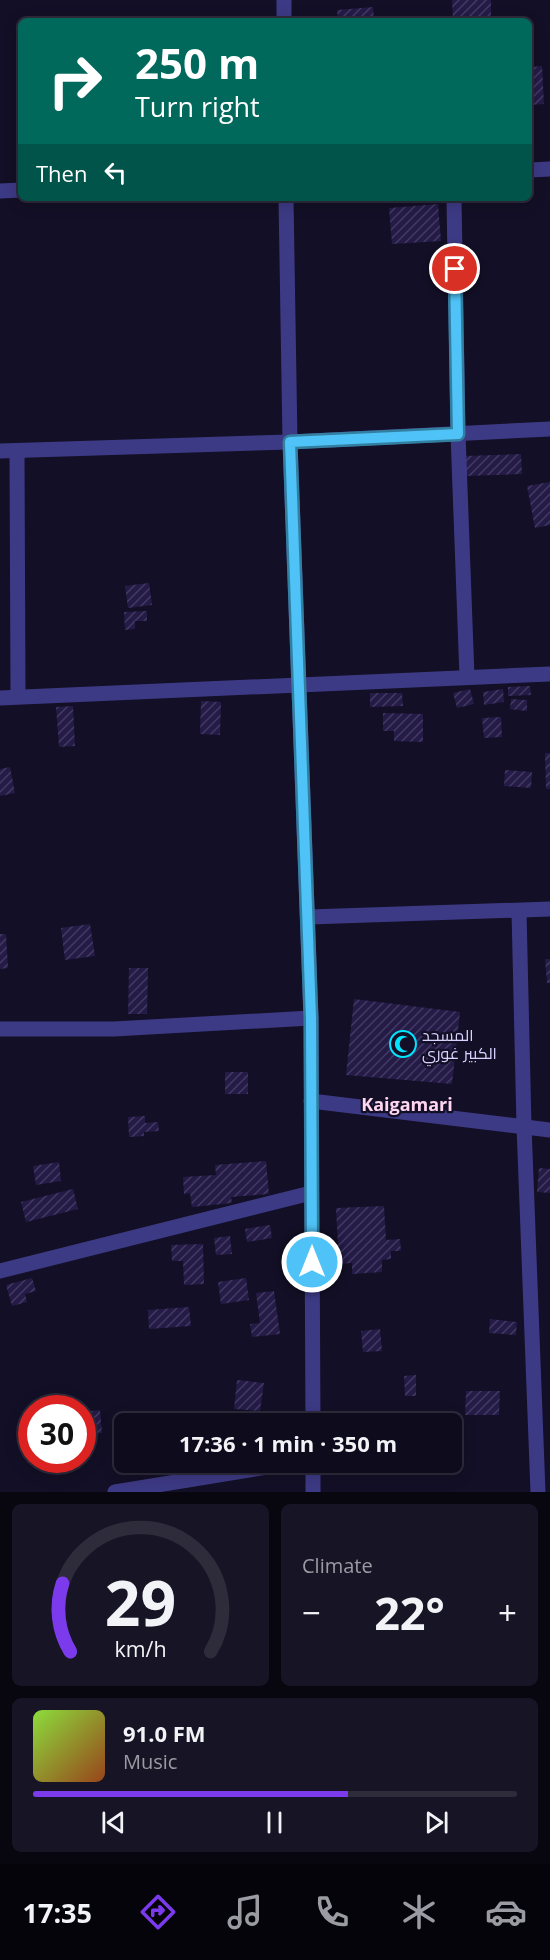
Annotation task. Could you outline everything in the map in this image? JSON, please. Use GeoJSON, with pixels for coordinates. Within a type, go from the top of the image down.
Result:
{"type":"FeatureCollection","features":[{"type":"Feature","properties":{"kind":"street"},"geometry":{"type":"LineString","coordinates":[[284,0],[284,18]]}},
{"type":"Feature","properties":{"kind":"street"},"geometry":{"type":"LineString","coordinates":[[532,170],[550,169]]}},
{"type":"Feature","properties":{"kind":"street"},"geometry":{"type":"LineString","coordinates":[[0,191],[18,190]]}},
{"type":"Feature","properties":{"kind":"street"},"geometry":{"type":"LineString","coordinates":[[286,201],[290,442],[309,917],[313,1413]]}},
{"type":"Feature","properties":{"kind":"street"},"geometry":{"type":"LineString","coordinates":[[454,201],[458,434],[467,677]]}},
{"type":"Feature","properties":{"kind":"street"},"geometry":{"type":"LineString","coordinates":[[0,451],[290,442],[550,429]]}},
{"type":"Feature","properties":{"kind":"street"},"geometry":{"type":"LineString","coordinates":[[17,451],[18,696]]}},
{"type":"Feature","properties":{"kind":"street"},"geometry":{"type":"LineString","coordinates":[[0,698],[550,674]]}},
{"type":"Feature","properties":{"kind":"street"},"geometry":{"type":"LineString","coordinates":[[309,917],[550,909]]}},
{"type":"Feature","properties":{"kind":"street"},"geometry":{"type":"LineString","coordinates":[[519,911],[524,1126],[538,1492]]}},
{"type":"Feature","properties":{"kind":"street"},"geometry":{"type":"LineString","coordinates":[[0,1029],[114,1029],[311,1018]]}},
{"type":"Feature","properties":{"kind":"street"},"geometry":{"type":"LineString","coordinates":[[310,1101],[550,1130]]}},
{"type":"Feature","properties":{"kind":"street"},"geometry":{"type":"LineString","coordinates":[[0,1271],[311,1193]]}},
{"type":"Feature","properties":{"kind":"street"},"geometry":{"type":"LineString","coordinates":[[115,1492],[231,1473]]}},
{"type":"Feature","properties":{"kind":"street"},"geometry":{"type":"LineString","coordinates":[[313,1473],[313,1492]]}},
{"type":"Feature","properties":{"kind":"building"},"geometry":{"type":"Polygon","coordinates":[[[452,0],[491,0],[491,18],[453,18],[452,0]]]}},
{"type":"Feature","properties":{"kind":"building"},"geometry":{"type":"Polygon","coordinates":[[[373,7],[374,18],[338,18],[337,10],[373,7]]]}},
{"type":"Feature","properties":{"kind":"building"},"geometry":{"type":"Polygon","coordinates":[[[542,66],[544,104],[532,105],[532,67],[542,66]]]}},
{"type":"Feature","properties":{"kind":"building"},"geometry":{"type":"Polygon","coordinates":[[[438,204],[441,241],[392,244],[389,208],[438,204]]]}},
{"type":"Feature","properties":{"kind":"building"},"geometry":{"type":"Polygon","coordinates":[[[521,454],[522,474],[465,476],[464,456],[521,454]]]}},
{"type":"Feature","properties":{"kind":"building"},"geometry":{"type":"Polygon","coordinates":[[[550,482],[550,525],[535,528],[527,486],[550,482]]]}},
{"type":"Feature","properties":{"kind":"building"},"geometry":{"type":"Polygon","coordinates":[[[149,583],[152,605],[128,608],[125,586],[149,583]]]}},
{"type":"Feature","properties":{"kind":"building"},"geometry":{"type":"Polygon","coordinates":[[[147,611],[147,621],[135,621],[135,629],[125,630],[124,612],[147,611]]]}},
{"type":"Feature","properties":{"kind":"building"},"geometry":{"type":"Polygon","coordinates":[[[530,686],[531,695],[508,696],[508,687],[530,686]]]}},
{"type":"Feature","properties":{"kind":"building"},"geometry":{"type":"Polygon","coordinates":[[[470,689],[474,704],[457,708],[453,693],[470,689]]]}},
{"type":"Feature","properties":{"kind":"building"},"geometry":{"type":"Polygon","coordinates":[[[503,689],[504,702],[484,705],[483,692],[503,689]]]}},
{"type":"Feature","properties":{"kind":"building"},"geometry":{"type":"Polygon","coordinates":[[[370,693],[402,693],[403,706],[370,707],[370,693]]]}},
{"type":"Feature","properties":{"kind":"building"},"geometry":{"type":"Polygon","coordinates":[[[511,699],[527,700],[527,711],[510,709],[511,699]]]}},
{"type":"Feature","properties":{"kind":"building"},"geometry":{"type":"Polygon","coordinates":[[[201,701],[221,702],[220,735],[200,734],[201,701]]]}},
{"type":"Feature","properties":{"kind":"building"},"geometry":{"type":"Polygon","coordinates":[[[73,706],[75,746],[59,747],[56,707],[73,706]]]}},
{"type":"Feature","properties":{"kind":"building"},"geometry":{"type":"Polygon","coordinates":[[[383,713],[423,714],[423,742],[394,741],[394,731],[383,731],[383,713]]]}},
{"type":"Feature","properties":{"kind":"building"},"geometry":{"type":"Polygon","coordinates":[[[501,717],[502,737],[484,738],[482,718],[501,717]]]}},
{"type":"Feature","properties":{"kind":"building"},"geometry":{"type":"Polygon","coordinates":[[[545,753],[550,753],[550,789],[546,789],[545,753]]]}},
{"type":"Feature","properties":{"kind":"building"},"geometry":{"type":"Polygon","coordinates":[[[10,767],[15,793],[0,796],[0,769],[10,767]]]}},
{"type":"Feature","properties":{"kind":"building"},"geometry":{"type":"Polygon","coordinates":[[[505,770],[532,772],[531,788],[504,786],[505,770]]]}},
{"type":"Feature","properties":{"kind":"building"},"geometry":{"type":"Polygon","coordinates":[[[90,924],[95,956],[65,960],[61,928],[90,924]]]}},
{"type":"Feature","properties":{"kind":"building"},"geometry":{"type":"Polygon","coordinates":[[[0,934],[6,934],[8,968],[0,969],[0,934]]]}},
{"type":"Feature","properties":{"kind":"building"},"geometry":{"type":"Polygon","coordinates":[[[545,959],[550,959],[550,983],[547,983],[545,959]]]}},
{"type":"Feature","properties":{"kind":"building"},"geometry":{"type":"Polygon","coordinates":[[[129,968],[148,968],[147,1014],[128,1014],[129,968]]]}},
{"type":"Feature","properties":{"kind":"building","name":"المسجد الكبير غوري"},"geometry":{"type":"Polygon","coordinates":[[[354,999],[460,1012],[452,1084],[346,1075],[354,999]]]}},
{"type":"Feature","properties":{"kind":"building"},"geometry":{"type":"Polygon","coordinates":[[[225,1072],[248,1072],[248,1094],[225,1094],[225,1072]]]}},
{"type":"Feature","properties":{"kind":"building"},"geometry":{"type":"Polygon","coordinates":[[[145,1116],[145,1123],[158,1122],[159,1131],[144,1132],[144,1136],[129,1137],[128,1117],[145,1116]]]}},
{"type":"Feature","properties":{"kind":"building"},"geometry":{"type":"Polygon","coordinates":[[[266,1161],[269,1194],[231,1197],[232,1203],[192,1207],[190,1193],[184,1194],[183,1177],[216,1175],[215,1165],[266,1161]]]}},
{"type":"Feature","properties":{"kind":"building"},"geometry":{"type":"Polygon","coordinates":[[[59,1162],[61,1181],[36,1185],[33,1166],[59,1162]]]}},
{"type":"Feature","properties":{"kind":"building"},"geometry":{"type":"Polygon","coordinates":[[[539,1168],[550,1169],[550,1193],[537,1192],[539,1168]]]}},
{"type":"Feature","properties":{"kind":"building"},"geometry":{"type":"Polygon","coordinates":[[[73,1189],[78,1209],[26,1222],[21,1202],[73,1189]]]}},
{"type":"Feature","properties":{"kind":"building"},"geometry":{"type":"Polygon","coordinates":[[[384,1206],[386,1240],[400,1239],[401,1251],[391,1251],[391,1259],[382,1260],[382,1272],[352,1274],[352,1263],[339,1264],[336,1208],[384,1206]]]}},
{"type":"Feature","properties":{"kind":"building"},"geometry":{"type":"Polygon","coordinates":[[[270,1225],[272,1238],[247,1242],[245,1229],[270,1225]]]}},
{"type":"Feature","properties":{"kind":"building"},"geometry":{"type":"Polygon","coordinates":[[[230,1236],[232,1254],[216,1255],[214,1238],[230,1236]]]}},
{"type":"Feature","properties":{"kind":"building"},"geometry":{"type":"Polygon","coordinates":[[[203,1244],[204,1284],[184,1285],[183,1261],[172,1261],[171,1245],[203,1244]]]}},
{"type":"Feature","properties":{"kind":"building"},"geometry":{"type":"Polygon","coordinates":[[[32,1278],[36,1291],[25,1294],[27,1302],[12,1306],[6,1285],[32,1278]]]}},
{"type":"Feature","properties":{"kind":"building"},"geometry":{"type":"Polygon","coordinates":[[[246,1278],[249,1300],[221,1304],[218,1282],[246,1278]]]}},
{"type":"Feature","properties":{"kind":"building"},"geometry":{"type":"Polygon","coordinates":[[[274,1291],[280,1334],[252,1337],[250,1324],[260,1323],[256,1293],[274,1291]]]}},
{"type":"Feature","properties":{"kind":"building"},"geometry":{"type":"Polygon","coordinates":[[[189,1307],[191,1326],[149,1329],[148,1310],[189,1307]]]}},
{"type":"Feature","properties":{"kind":"building"},"geometry":{"type":"Polygon","coordinates":[[[490,1319],[517,1322],[516,1335],[489,1333],[490,1319]]]}},
{"type":"Feature","properties":{"kind":"building"},"geometry":{"type":"Polygon","coordinates":[[[380,1329],[382,1351],[363,1352],[361,1331],[380,1329]]]}},
{"type":"Feature","properties":{"kind":"building"},"geometry":{"type":"Polygon","coordinates":[[[416,1375],[416,1396],[405,1396],[404,1376],[416,1375]]]}},
{"type":"Feature","properties":{"kind":"building"},"geometry":{"type":"Polygon","coordinates":[[[237,1380],[264,1383],[260,1411],[234,1409],[237,1380]]]}},
{"type":"Feature","properties":{"kind":"building"},"geometry":{"type":"Polygon","coordinates":[[[466,1391],[500,1391],[499,1415],[465,1415],[466,1391]]]}},
{"type":"Feature","properties":{"kind":"building"},"geometry":{"type":"Polygon","coordinates":[[[96,1410],[100,1410],[102,1433],[96,1434],[96,1410]]]}},
{"type":"Feature","properties":{"kind":"place","name":"المسجد الكبير غوري"},"geometry":{"type":"Point","coordinates":[403,1044]}},
{"type":"Feature","properties":{"kind":"district","name":"Kaigamari"},"geometry":{"type":"Point","coordinates":[407,1104]}},
{"type":"Feature","properties":{"kind":"route"},"geometry":{"type":"LineString","coordinates":[[312,1262],[309,917],[290,442],[458,434],[455,269]]}}]}
